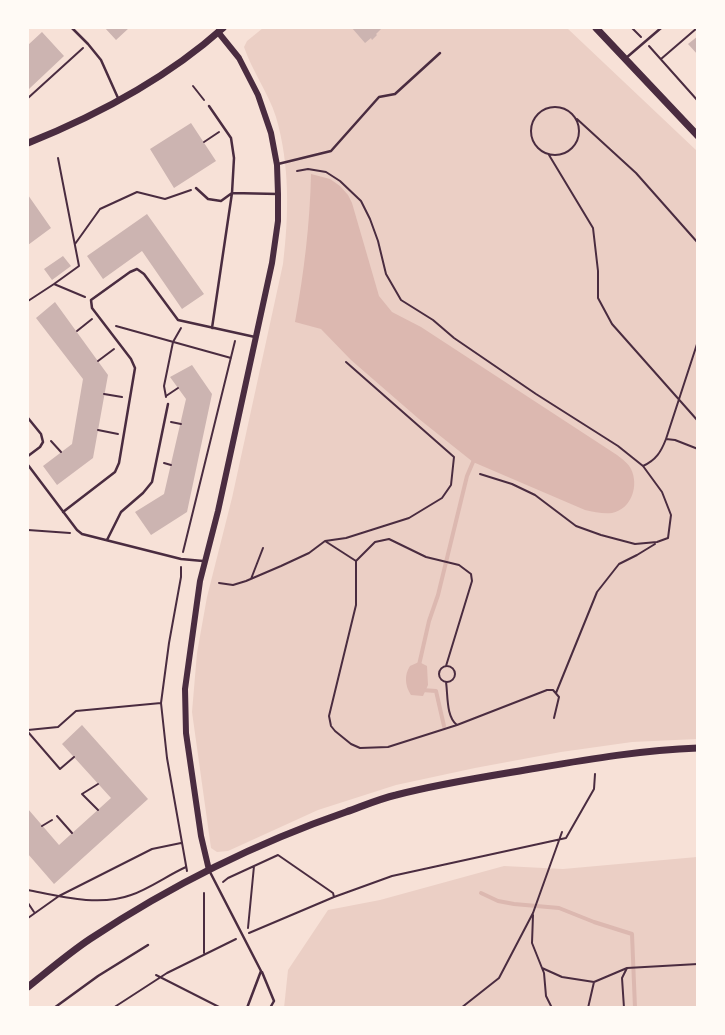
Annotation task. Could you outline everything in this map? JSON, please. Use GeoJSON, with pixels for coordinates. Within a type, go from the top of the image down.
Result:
{"type":"FeatureCollection","features":[{"type":"Feature","properties":{"kind":"main road"},"geometry":{"type":"LineString","coordinates":[[596,28],[698,136]]}},
{"type":"Feature","properties":{"kind":"main road"},"geometry":{"type":"LineString","coordinates":[[28,143],[95,113],[139,89],[182,60],[221,30]]}},
{"type":"Feature","properties":{"kind":"main road"},"geometry":{"type":"LineString","coordinates":[[28,987],[89,940],[145,904],[208,870],[316,822],[395,795],[466,780],[604,757],[669,749],[698,748]]}},
{"type":"Feature","properties":{"kind":"street"},"geometry":{"type":"LineString","coordinates":[[208,870],[201,836],[186,733],[185,689],[204,562],[218,511],[257,337],[272,263],[278,220],[277,165],[271,133],[258,95],[239,58],[221,30]]}},
{"type":"Feature","properties":{"kind":"lane"},"geometry":{"type":"LineString","coordinates":[[72,28],[101,60],[119,100]]}},
{"type":"Feature","properties":{"kind":"lane"},"geometry":{"type":"LineString","coordinates":[[625,58],[661,28]]}},
{"type":"Feature","properties":{"kind":"lane"},"geometry":{"type":"LineString","coordinates":[[277,165],[331,151],[379,97],[395,94],[440,53]]}},
{"type":"Feature","properties":{"kind":"lane"},"geometry":{"type":"LineString","coordinates":[[209,106],[231,138],[234,158],[232,193],[212,328]]}},
{"type":"Feature","properties":{"kind":"lane"},"geometry":{"type":"LineString","coordinates":[[196,188],[208,199],[221,201],[232,193],[278,194]]}},
{"type":"Feature","properties":{"kind":"lane"},"geometry":{"type":"LineString","coordinates":[[63,512],[115,472],[120,463],[135,368],[131,359],[92,308],[91,300],[137,269],[144,274],[178,320],[257,337]]}},
{"type":"Feature","properties":{"kind":"lane"},"geometry":{"type":"LineString","coordinates":[[107,540],[121,512],[143,493],[152,482],[168,404]]}},
{"type":"Feature","properties":{"kind":"lane"},"geometry":{"type":"LineString","coordinates":[[28,418],[40,434],[43,442],[40,447],[28,456]]}},
{"type":"Feature","properties":{"kind":"lane"},"geometry":{"type":"LineString","coordinates":[[28,465],[82,534],[181,559],[204,562]]}},
{"type":"Feature","properties":{"kind":"lane"},"geometry":{"type":"LineString","coordinates":[[208,870],[244,935],[261,971],[274,1001],[270,1008]]}},
{"type":"Feature","properties":{"kind":"lane"},"geometry":{"type":"LineString","coordinates":[[54,1008],[98,976],[148,945]]}},
{"type":"Feature","properties":{"kind":"lane"},"geometry":{"type":"LineString","coordinates":[[247,1008],[261,971]]}},
{"type":"Feature","properties":{"kind":"path"},"geometry":{"type":"LineString","coordinates":[[632,28],[698,102]]}},
{"type":"Feature","properties":{"kind":"path"},"geometry":{"type":"LineString","coordinates":[[661,60],[697,28]]}},
{"type":"Feature","properties":{"kind":"path"},"geometry":{"type":"LineString","coordinates":[[28,98],[88,44]]}},
{"type":"Feature","properties":{"kind":"path"},"geometry":{"type":"LineString","coordinates":[[192,86],[209,106]]}},
{"type":"Feature","properties":{"kind":"path"},"geometry":{"type":"LineString","coordinates":[[577,119],[580,135],[572,149],[557,155],[549,154],[536,146],[532,138],[532,123],[542,110],[558,106],[572,113],[636,173],[698,243]]}},
{"type":"Feature","properties":{"kind":"path"},"geometry":{"type":"LineString","coordinates":[[204,142],[224,129]]}},
{"type":"Feature","properties":{"kind":"path"},"geometry":{"type":"LineString","coordinates":[[549,154],[593,228],[598,271],[598,298],[612,324],[698,421]]}},
{"type":"Feature","properties":{"kind":"path"},"geometry":{"type":"LineString","coordinates":[[28,301],[79,266],[58,158]]}},
{"type":"Feature","properties":{"kind":"path"},"geometry":{"type":"LineString","coordinates":[[297,171],[308,169],[326,172],[340,180],[361,201],[373,226],[386,274],[401,300],[433,320],[454,338],[536,394],[618,446],[643,466],[662,492],[671,516],[668,538],[657,542],[619,564],[597,592],[556,693]]}},
{"type":"Feature","properties":{"kind":"path"},"geometry":{"type":"LineString","coordinates":[[75,244],[100,209],[137,192],[165,199],[196,188]]}},
{"type":"Feature","properties":{"kind":"path"},"geometry":{"type":"LineString","coordinates":[[54,284],[91,300]]}},
{"type":"Feature","properties":{"kind":"path"},"geometry":{"type":"LineString","coordinates":[[76,332],[98,315]]}},
{"type":"Feature","properties":{"kind":"path"},"geometry":{"type":"LineString","coordinates":[[168,404],[164,386],[172,342],[185,322]]}},
{"type":"Feature","properties":{"kind":"path"},"geometry":{"type":"LineString","coordinates":[[104,323],[231,358]]}},
{"type":"Feature","properties":{"kind":"path"},"geometry":{"type":"LineString","coordinates":[[643,466],[654,461],[662,450],[698,341]]}},
{"type":"Feature","properties":{"kind":"path"},"geometry":{"type":"LineString","coordinates":[[98,361],[120,344]]}},
{"type":"Feature","properties":{"kind":"path"},"geometry":{"type":"LineString","coordinates":[[219,583],[233,584],[251,578],[282,566],[325,541],[346,538],[409,518],[442,498],[450,485],[454,457],[346,362]]}},
{"type":"Feature","properties":{"kind":"path"},"geometry":{"type":"LineString","coordinates":[[166,396],[178,388]]}},
{"type":"Feature","properties":{"kind":"path"},"geometry":{"type":"LineString","coordinates":[[104,394],[130,398]]}},
{"type":"Feature","properties":{"kind":"path"},"geometry":{"type":"LineString","coordinates":[[98,430],[124,436]]}},
{"type":"Feature","properties":{"kind":"path"},"geometry":{"type":"LineString","coordinates":[[666,439],[675,440],[698,449]]}},
{"type":"Feature","properties":{"kind":"path"},"geometry":{"type":"LineString","coordinates":[[43,442],[51,441],[61,452]]}},
{"type":"Feature","properties":{"kind":"path"},"geometry":{"type":"LineString","coordinates":[[480,474],[512,484],[536,495],[576,526],[634,544],[657,542]]}},
{"type":"Feature","properties":{"kind":"path"},"geometry":{"type":"LineString","coordinates":[[28,530],[82,534]]}},
{"type":"Feature","properties":{"kind":"path"},"geometry":{"type":"LineString","coordinates":[[457,725],[452,721],[446,682],[439,675],[441,668],[446,666],[472,581],[471,574],[459,565],[426,557],[389,539],[375,542],[356,560],[356,606],[329,716],[331,726],[351,744],[360,748],[388,747],[457,725],[547,690],[556,693],[559,697],[554,718]]}},
{"type":"Feature","properties":{"kind":"path"},"geometry":{"type":"LineString","coordinates":[[325,541],[356,560]]}},
{"type":"Feature","properties":{"kind":"path"},"geometry":{"type":"LineString","coordinates":[[251,578],[263,548]]}},
{"type":"Feature","properties":{"kind":"path"},"geometry":{"type":"LineString","coordinates":[[446,666],[453,669],[454,674],[453,678],[446,682]]}},
{"type":"Feature","properties":{"kind":"path"},"geometry":{"type":"LineString","coordinates":[[28,731],[58,727],[76,711],[161,703]]}},
{"type":"Feature","properties":{"kind":"path"},"geometry":{"type":"LineString","coordinates":[[28,731],[60,769],[74,757]]}},
{"type":"Feature","properties":{"kind":"path"},"geometry":{"type":"LineString","coordinates":[[113,1008],[160,977],[204,953],[334,897],[392,876],[566,838],[594,788],[595,774]]}},
{"type":"Feature","properties":{"kind":"path"},"geometry":{"type":"LineString","coordinates":[[98,784],[82,794],[98,810]]}},
{"type":"Feature","properties":{"kind":"path"},"geometry":{"type":"LineString","coordinates":[[57,816],[72,833]]}},
{"type":"Feature","properties":{"kind":"path"},"geometry":{"type":"LineString","coordinates":[[42,826],[52,820]]}},
{"type":"Feature","properties":{"kind":"path"},"geometry":{"type":"LineString","coordinates":[[552,1008],[546,996],[542,968],[532,943],[533,913],[562,832]]}},
{"type":"Feature","properties":{"kind":"path"},"geometry":{"type":"LineString","coordinates":[[28,918],[59,896],[152,849],[181,842]]}},
{"type":"Feature","properties":{"kind":"path"},"geometry":{"type":"LineString","coordinates":[[234,875],[278,855],[333,893],[334,897]]}},
{"type":"Feature","properties":{"kind":"path"},"geometry":{"type":"LineString","coordinates":[[248,928],[254,866]]}},
{"type":"Feature","properties":{"kind":"path"},"geometry":{"type":"LineString","coordinates":[[28,890],[88,900],[130,896],[186,867]]}},
{"type":"Feature","properties":{"kind":"path"},"geometry":{"type":"LineString","coordinates":[[204,893],[204,953]]}},
{"type":"Feature","properties":{"kind":"path"},"geometry":{"type":"LineString","coordinates":[[28,904],[34,912]]}},
{"type":"Feature","properties":{"kind":"path"},"geometry":{"type":"LineString","coordinates":[[460,1008],[500,978],[533,913]]}},
{"type":"Feature","properties":{"kind":"path"},"geometry":{"type":"LineString","coordinates":[[542,968],[562,977],[594,982],[627,968],[698,964]]}},
{"type":"Feature","properties":{"kind":"path"},"geometry":{"type":"LineString","coordinates":[[624,1008],[622,978],[627,968]]}},
{"type":"Feature","properties":{"kind":"path"},"geometry":{"type":"LineString","coordinates":[[156,975],[221,1008]]}},
{"type":"Feature","properties":{"kind":"path"},"geometry":{"type":"LineString","coordinates":[[588,1008],[594,982]]}},
{"type":"Feature","properties":{"kind":"shaded area"},"geometry":{"type":"Polygon","coordinates":[[[263,28],[567,28],[697,151],[697,739],[632,742],[561,752],[396,785],[318,810],[228,851],[217,852],[211,848],[192,712],[197,653],[207,597],[232,498],[283,264],[286,227],[287,190],[281,135],[273,108],[244,47],[247,41],[263,28]]]}},
{"type":"Feature","properties":{"kind":"shaded area"},"geometry":{"type":"Polygon","coordinates":[[[311,174],[330,179],[348,195],[379,296],[392,312],[421,327],[623,460],[631,469],[634,482],[632,496],[625,507],[612,513],[585,510],[473,462],[419,419],[351,360],[321,329],[295,322],[306,248],[311,174]]]}},
{"type":"Feature","properties":{"kind":"shaded area"},"geometry":{"type":"Polygon","coordinates":[[[419,662],[427,666],[428,685],[423,696],[411,695],[407,688],[406,680],[410,666],[419,662]]]}},
{"type":"Feature","properties":{"kind":"shaded area"},"geometry":{"type":"Polygon","coordinates":[[[697,857],[697,1007],[284,1008],[288,970],[328,910],[380,900],[504,866],[563,869],[697,857]]]}},
{"type":"Feature","properties":{"kind":"building"},"geometry":{"type":"Polygon","coordinates":[[[105,28],[129,28],[116,40],[105,28]]]}},
{"type":"Feature","properties":{"kind":"building"},"geometry":{"type":"Polygon","coordinates":[[[352,28],[381,29],[372,40],[371,38],[365,43],[352,28]]]}},
{"type":"Feature","properties":{"kind":"building"},"geometry":{"type":"Polygon","coordinates":[[[42,32],[64,56],[29,89],[28,45],[42,32]]]}},
{"type":"Feature","properties":{"kind":"building"},"geometry":{"type":"Polygon","coordinates":[[[698,36],[698,55],[688,44],[698,36]]]}},
{"type":"Feature","properties":{"kind":"building"},"geometry":{"type":"Polygon","coordinates":[[[191,123],[216,161],[174,188],[150,149],[191,123]]]}},
{"type":"Feature","properties":{"kind":"building"},"geometry":{"type":"Polygon","coordinates":[[[28,195],[51,228],[28,245],[28,195]]]}},
{"type":"Feature","properties":{"kind":"building"},"geometry":{"type":"Polygon","coordinates":[[[147,214],[204,294],[182,309],[142,251],[103,279],[87,256],[147,214]]]}},
{"type":"Feature","properties":{"kind":"building"},"geometry":{"type":"Polygon","coordinates":[[[63,256],[71,266],[52,280],[44,269],[63,256]]]}},
{"type":"Feature","properties":{"kind":"building"},"geometry":{"type":"Polygon","coordinates":[[[55,302],[108,375],[93,458],[57,485],[43,466],[72,444],[83,379],[36,318],[55,302]]]}},
{"type":"Feature","properties":{"kind":"building"},"geometry":{"type":"Polygon","coordinates":[[[192,365],[212,394],[187,512],[151,535],[135,512],[164,494],[186,399],[170,377],[192,365]]]}},
{"type":"Feature","properties":{"kind":"building"},"geometry":{"type":"Polygon","coordinates":[[[82,725],[148,799],[54,884],[28,854],[28,809],[59,845],[111,798],[62,744],[82,725]]]}},
{"type":"Feature","properties":{"kind":"waterway"},"geometry":{"type":"LineString","coordinates":[[419,665],[467,476],[473,462]]}},
{"type":"Feature","properties":{"kind":"waterway"},"geometry":{"type":"LineString","coordinates":[[422,690],[436,691],[444,726]]}},
{"type":"Feature","properties":{"kind":"waterway"},"geometry":{"type":"LineString","coordinates":[[481,893],[498,901],[559,908],[632,934],[635,1008]]}}]}
